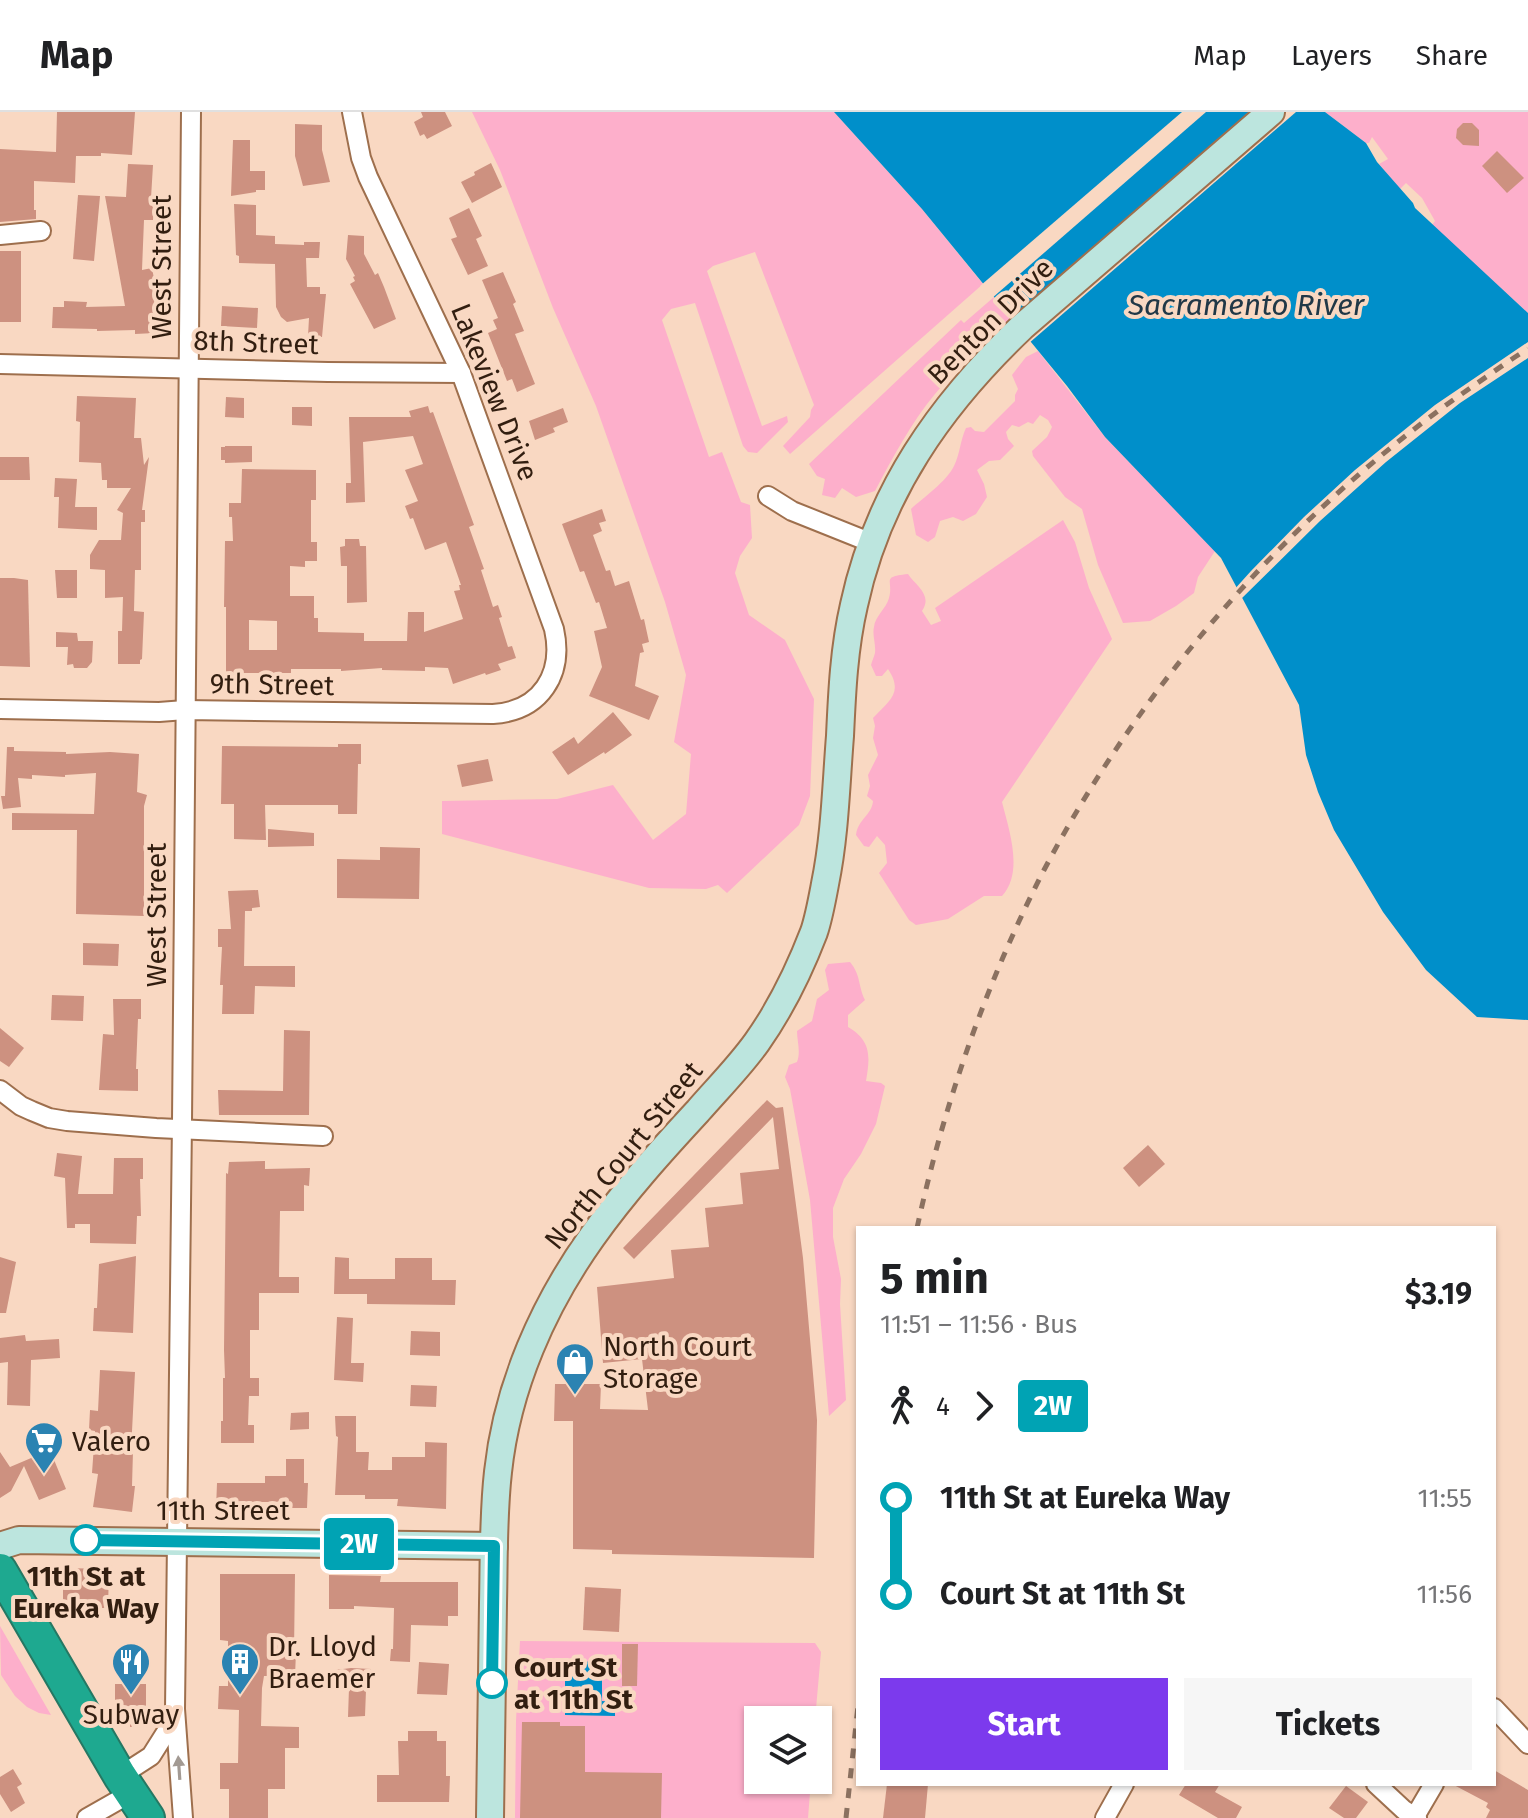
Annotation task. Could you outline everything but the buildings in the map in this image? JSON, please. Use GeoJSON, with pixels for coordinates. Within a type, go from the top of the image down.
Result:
{"type":"FeatureCollection","features":[{"type":"Feature","properties":{"kind":"highway"},"geometry":{"type":"LineString","coordinates":[[0,1570],[133,1796]]}},
{"type":"Feature","properties":{"kind":"street","name":"West Street"},"geometry":{"type":"LineString","coordinates":[[183,1818],[175,1718],[191,112]]}},
{"type":"Feature","properties":{"kind":"street","name":"Lakeview Drive"},"geometry":{"type":"LineString","coordinates":[[352,112],[368,177],[461,373],[554,629],[557,643],[555,671],[538,696]]}},
{"type":"Feature","properties":{"kind":"street","name":"Benton Drive"},"geometry":{"type":"LineString","coordinates":[[816,927],[833,835],[846,652],[854,605],[872,543],[891,497],[916,452],[947,408],[1022,327],[1271,112]]}},
{"type":"Feature","properties":{"kind":"street"},"geometry":{"type":"LineString","coordinates":[[0,235],[41,231]]}},
{"type":"Feature","properties":{"kind":"street","name":"8th Street"},"geometry":{"type":"LineString","coordinates":[[0,364],[461,373]]}},
{"type":"Feature","properties":{"kind":"street"},"geometry":{"type":"LineString","coordinates":[[768,496],[792,511],[872,543]]}},
{"type":"Feature","properties":{"kind":"street","name":"9th Street"},"geometry":{"type":"LineString","coordinates":[[0,709],[493,714],[522,709],[538,696]]}},
{"type":"Feature","properties":{"kind":"street","name":"North Court Street"},"geometry":{"type":"LineString","coordinates":[[490,1818],[496,1492],[507,1417],[527,1353],[568,1273],[610,1213],[757,1042],[780,1007],[816,927]]}},
{"type":"Feature","properties":{"kind":"street"},"geometry":{"type":"LineString","coordinates":[[0,1090],[21,1106],[49,1118],[83,1123],[323,1136]]}},
{"type":"Feature","properties":{"kind":"street","name":"11th Street"},"geometry":{"type":"LineString","coordinates":[[0,1546],[19,1540],[494,1546]]}},
{"type":"Feature","properties":{"kind":"street"},"geometry":{"type":"LineString","coordinates":[[1496,1710],[1528,1744]]}},
{"type":"Feature","properties":{"kind":"street"},"geometry":{"type":"LineString","coordinates":[[87,1818],[133,1796],[151,1756],[175,1718]]}},
{"type":"Feature","properties":{"kind":"street"},"geometry":{"type":"LineString","coordinates":[[1105,1818],[1123,1786]]}},
{"type":"Feature","properties":{"kind":"street"},"geometry":{"type":"LineString","coordinates":[[1378,1786],[1416,1818],[1433,1786]]}},
{"type":"Feature","properties":{"kind":"shaded area"},"geometry":{"type":"Polygon","coordinates":[[[472,112],[834,112],[922,209],[983,284],[790,454],[783,446],[810,417],[814,405],[755,252],[713,266],[707,271],[762,426],[787,416],[788,422],[757,453],[748,452],[743,446],[695,303],[671,309],[662,320],[709,457],[722,452],[741,502],[750,505],[752,538],[740,556],[735,573],[749,615],[785,640],[814,699],[810,796],[799,825],[727,893],[718,885],[706,889],[649,888],[442,834],[442,801],[557,799],[613,785],[653,840],[686,814],[691,754],[674,742],[686,675],[665,602],[596,406],[553,308],[500,170],[472,112]]]}},
{"type":"Feature","properties":{"kind":"shaded area"},"geometry":{"type":"Polygon","coordinates":[[[1325,112],[1528,112],[1528,313],[1432,225],[1435,221],[1422,198],[1406,183],[1400,189],[1379,164],[1388,159],[1372,137],[1366,143],[1325,112]]]}},
{"type":"Feature","properties":{"kind":"shaded area"},"geometry":{"type":"Polygon","coordinates":[[[994,297],[1011,318],[962,364],[926,405],[875,491],[856,497],[842,488],[835,498],[822,495],[825,479],[817,476],[809,464],[961,320],[964,323],[994,297]]]}},
{"type":"Feature","properties":{"kind":"shaded area"},"geometry":{"type":"Polygon","coordinates":[[[1038,351],[1105,437],[1215,551],[1198,577],[1194,593],[1150,621],[1123,623],[1098,565],[1082,509],[1065,497],[1033,456],[1032,451],[1047,437],[1052,427],[1040,415],[1033,424],[1012,425],[1006,432],[1014,446],[1000,460],[989,461],[977,470],[987,497],[976,514],[963,521],[953,517],[940,521],[935,537],[928,542],[916,535],[911,509],[951,472],[966,428],[984,432],[1015,401],[1018,389],[1012,375],[1026,357],[1038,351]]]}},
{"type":"Feature","properties":{"kind":"shaded area"},"geometry":{"type":"Polygon","coordinates":[[[1063,520],[1075,542],[1089,588],[1112,639],[1002,802],[1013,850],[1014,863],[1009,886],[1002,896],[984,896],[948,919],[916,925],[909,920],[879,873],[887,863],[885,845],[877,836],[869,847],[864,846],[856,835],[873,801],[867,796],[870,786],[868,775],[878,755],[873,738],[873,718],[895,691],[888,669],[882,676],[876,676],[871,665],[875,653],[875,623],[889,598],[890,580],[894,576],[908,574],[925,595],[922,611],[931,625],[941,621],[935,608],[1063,520]]]}},
{"type":"Feature","properties":{"kind":"shaded area"},"geometry":{"type":"Polygon","coordinates":[[[850,962],[865,1000],[848,1015],[848,1027],[862,1038],[868,1050],[866,1081],[885,1086],[876,1124],[844,1179],[833,1208],[833,1237],[841,1279],[846,1400],[829,1416],[810,1200],[790,1089],[785,1077],[789,1065],[797,1062],[797,1031],[812,1021],[817,999],[829,990],[825,970],[828,964],[850,962]]]}},
{"type":"Feature","properties":{"kind":"shaded area"},"geometry":{"type":"Polygon","coordinates":[[[0,1626],[51,1715],[27,1707],[1,1675],[0,1626]]]}},
{"type":"Feature","properties":{"kind":"shaded area"},"geometry":{"type":"Polygon","coordinates":[[[520,1641],[815,1643],[821,1652],[816,1706],[744,1706],[744,1794],[810,1794],[808,1818],[515,1818],[520,1641]]]}},
{"type":"Feature","properties":{"kind":"water","name":"Sacramento River"},"geometry":{"type":"Polygon","coordinates":[[[834,112],[1325,112],[1366,143],[1377,162],[1415,208],[1528,313],[1528,1020],[1477,1017],[1426,970],[1383,912],[1334,830],[1306,755],[1299,705],[1221,558],[1105,437],[922,209],[834,112]]]}},
{"type":"Feature","properties":{"kind":"water"},"geometry":{"type":"Polygon","coordinates":[[[565,1661],[602,1662],[602,1701],[615,1702],[615,1716],[565,1715],[565,1661]]]}},
{"type":"Feature","properties":{"kind":"pier"},"geometry":{"type":"Polygon","coordinates":[[[1182,112],[1206,112],[991,299],[980,286],[1182,112]]]}},
{"type":"Feature","properties":{"kind":"pier"},"geometry":{"type":"Polygon","coordinates":[[[1249,112],[1296,112],[1028,344],[1008,321],[1249,112]]]}},
{"type":"Feature","properties":{"kind":"pier"},"geometry":{"type":"Polygon","coordinates":[[[1528,342],[1528,358],[1460,403],[1386,462],[1320,521],[1239,601],[1233,591],[1304,517],[1355,470],[1435,405],[1528,342]]]}},
{"type":"Feature","properties":{"kind":"railway"},"geometry":{"type":"LineString","coordinates":[[917,1226],[954,1090],[1003,956],[1044,870],[1084,799],[1129,731],[1177,665],[1230,602],[1286,543],[1345,487],[1408,434],[1528,349]]}},
{"type":"Feature","properties":{"kind":"railway"},"geometry":{"type":"LineString","coordinates":[[846,1818],[856,1725]]}},
{"type":"Feature","properties":{"kind":"bus line","name":"2W"},"geometry":{"type":"LineString","coordinates":[[86,1540],[494,1546],[492,1683]]}},
{"type":"Feature","properties":{"kind":"place","name":"North Court Storage"},"geometry":{"type":"Point","coordinates":[575,1396]}},
{"type":"Feature","properties":{"kind":"place","name":"Valero"},"geometry":{"type":"Point","coordinates":[44,1475]}},
{"type":"Feature","properties":{"kind":"place","name":"11th St at Eureka Way"},"geometry":{"type":"Point","coordinates":[86,1540]}},
{"type":"Feature","properties":{"kind":"place","name":"Court St at 11th St"},"geometry":{"type":"Point","coordinates":[492,1683]}},
{"type":"Feature","properties":{"kind":"place","name":"Subway"},"geometry":{"type":"Point","coordinates":[131,1696]}},
{"type":"Feature","properties":{"kind":"place","name":"Dr. Lloyd Braemer"},"geometry":{"type":"Point","coordinates":[240,1696]}}]}
